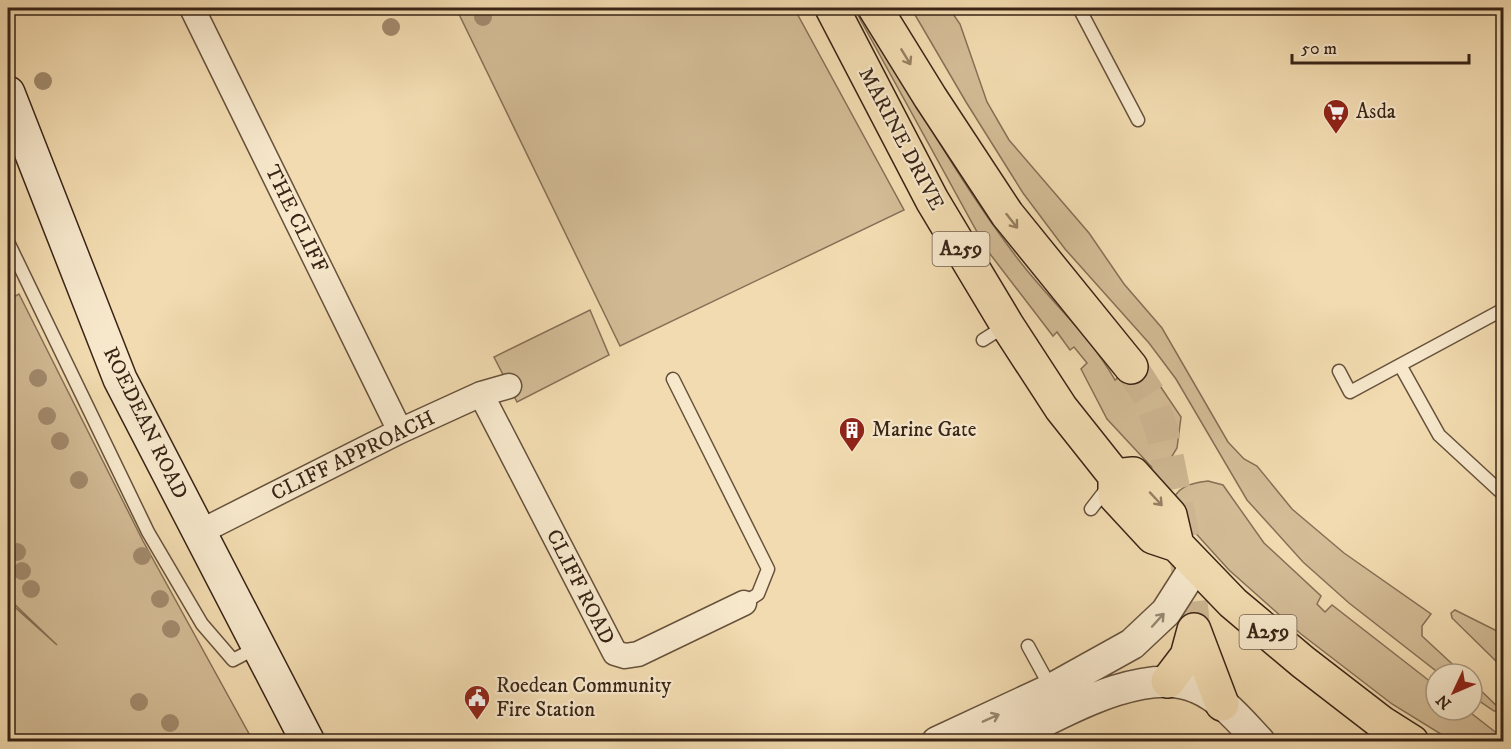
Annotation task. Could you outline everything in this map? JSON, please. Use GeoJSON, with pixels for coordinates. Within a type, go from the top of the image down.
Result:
{"type":"FeatureCollection","features":[{"type":"Feature","properties":{"kind":"main road","name":"MARINE DRIVE"},"geometry":{"type":"LineString","coordinates":[[832,8],[932,200],[995,332],[1062,408],[1115,476]]}},
{"type":"Feature","properties":{"kind":"main road"},"geometry":{"type":"LineString","coordinates":[[875,8],[1007,214],[1131,367]]}},
{"type":"Feature","properties":{"kind":"main road","name":"ROEDEAN ROAD"},"geometry":{"type":"LineString","coordinates":[[8,93],[120,379],[308,741]]}},
{"type":"Feature","properties":{"kind":"main road"},"geometry":{"type":"LineString","coordinates":[[1115,476],[1132,474],[1170,515],[1186,555]]}},
{"type":"Feature","properties":{"kind":"main road","name":"A259"},"geometry":{"type":"LineString","coordinates":[[1186,555],[1233,603],[1303,662],[1382,723],[1412,741]]}},
{"type":"Feature","properties":{"kind":"main road"},"geometry":{"type":"LineString","coordinates":[[1168,681],[1187,656],[1194,630],[1222,704]]}},
{"type":"Feature","properties":{"kind":"street","name":"THE CLIFF"},"geometry":{"type":"LineString","coordinates":[[192,8],[400,431]]}},
{"type":"Feature","properties":{"kind":"street","name":"CLIFF APPROACH"},"geometry":{"type":"LineString","coordinates":[[200,532],[400,431],[481,394],[509,386]]}},
{"type":"Feature","properties":{"kind":"street","name":"CLIFF ROAD"},"geometry":{"type":"LineString","coordinates":[[481,394],[615,653],[625,656],[638,654],[744,603]]}},
{"type":"Feature","properties":{"kind":"street"},"geometry":{"type":"LineString","coordinates":[[937,741],[1051,689],[1132,644],[1166,612],[1186,555]]}},
{"type":"Feature","properties":{"kind":"street"},"geometry":{"type":"LineString","coordinates":[[1003,741],[1127,686],[1168,681],[1197,688],[1222,704],[1260,741]]}},
{"type":"Feature","properties":{"kind":"lane"},"geometry":{"type":"LineString","coordinates":[[1079,8],[1138,120]]}},
{"type":"Feature","properties":{"kind":"lane"},"geometry":{"type":"LineString","coordinates":[[8,242],[148,532],[202,624],[233,660],[258,647]]}},
{"type":"Feature","properties":{"kind":"lane"},"geometry":{"type":"LineString","coordinates":[[1338,371],[1350,392],[1503,309]]}},
{"type":"Feature","properties":{"kind":"lane"},"geometry":{"type":"LineString","coordinates":[[1400,365],[1438,435],[1503,495]]}},
{"type":"Feature","properties":{"kind":"lane"},"geometry":{"type":"LineString","coordinates":[[673,379],[768,569],[758,594],[744,603]]}},
{"type":"Feature","properties":{"kind":"lane"},"geometry":{"type":"LineString","coordinates":[[1091,509],[1099,502],[1115,476]]}},
{"type":"Feature","properties":{"kind":"lane"},"geometry":{"type":"LineString","coordinates":[[1028,646],[1051,689]]}},
{"type":"Feature","properties":{"kind":"shaded area"},"geometry":{"type":"Polygon","coordinates":[[[456,8],[794,8],[904,210],[620,346],[456,8]]]}},
{"type":"Feature","properties":{"kind":"shaded area"},"geometry":{"type":"Polygon","coordinates":[[[854,8],[861,8],[955,168],[1030,274],[1081,332],[1115,380],[1142,359],[1181,417],[1177,448],[1160,476],[1107,419],[1081,369],[1087,363],[1074,347],[1070,350],[1057,332],[1053,336],[987,250],[854,8]]]}},
{"type":"Feature","properties":{"kind":"shaded area"},"geometry":{"type":"Polygon","coordinates":[[[911,8],[949,8],[960,24],[987,102],[1009,140],[1089,233],[1124,284],[1162,328],[1228,442],[1244,459],[1257,466],[1292,509],[1344,553],[1431,614],[1422,626],[1422,636],[1450,662],[1425,662],[1349,603],[1303,562],[1247,500],[1176,379],[1149,343],[1065,249],[1023,193],[911,8]]]}},
{"type":"Feature","properties":{"kind":"shaded area"},"geometry":{"type":"Polygon","coordinates":[[[19,294],[143,541],[253,741],[8,741],[8,601],[57,645],[8,598],[8,300],[19,294]]]}},
{"type":"Feature","properties":{"kind":"shaded area"},"geometry":{"type":"Polygon","coordinates":[[[590,310],[609,355],[517,402],[494,357],[590,310]]]}},
{"type":"Feature","properties":{"kind":"shaded area"},"geometry":{"type":"Polygon","coordinates":[[[1208,481],[1223,485],[1264,543],[1321,596],[1317,604],[1325,612],[1332,605],[1424,677],[1424,722],[1482,722],[1503,738],[1503,741],[1452,741],[1392,704],[1301,634],[1229,570],[1171,506],[1180,490],[1195,483],[1208,481]]]}},
{"type":"Feature","properties":{"kind":"shaded area"},"geometry":{"type":"Polygon","coordinates":[[[1455,610],[1503,634],[1503,668],[1452,618],[1451,613],[1455,610]]]}},
{"type":"Feature","properties":{"kind":"shaded area"},"geometry":{"type":"Polygon","coordinates":[[[1484,694],[1502,711],[1494,711],[1484,704],[1484,694]]]}},
{"type":"Feature","properties":{"kind":"tunnel"},"geometry":{"type":"LineString","coordinates":[[1131,367],[1149,395],[1162,431],[1185,546],[1194,630]]}},
{"type":"Feature","properties":{"kind":"place","name":"Asda"},"geometry":{"type":"Point","coordinates":[1336,135]}},
{"type":"Feature","properties":{"kind":"place","name":"Marine Gate"},"geometry":{"type":"Point","coordinates":[852,453]}},
{"type":"Feature","properties":{"kind":"place","name":"Roedean Community Fire Station"},"geometry":{"type":"Point","coordinates":[477,721]}}]}
